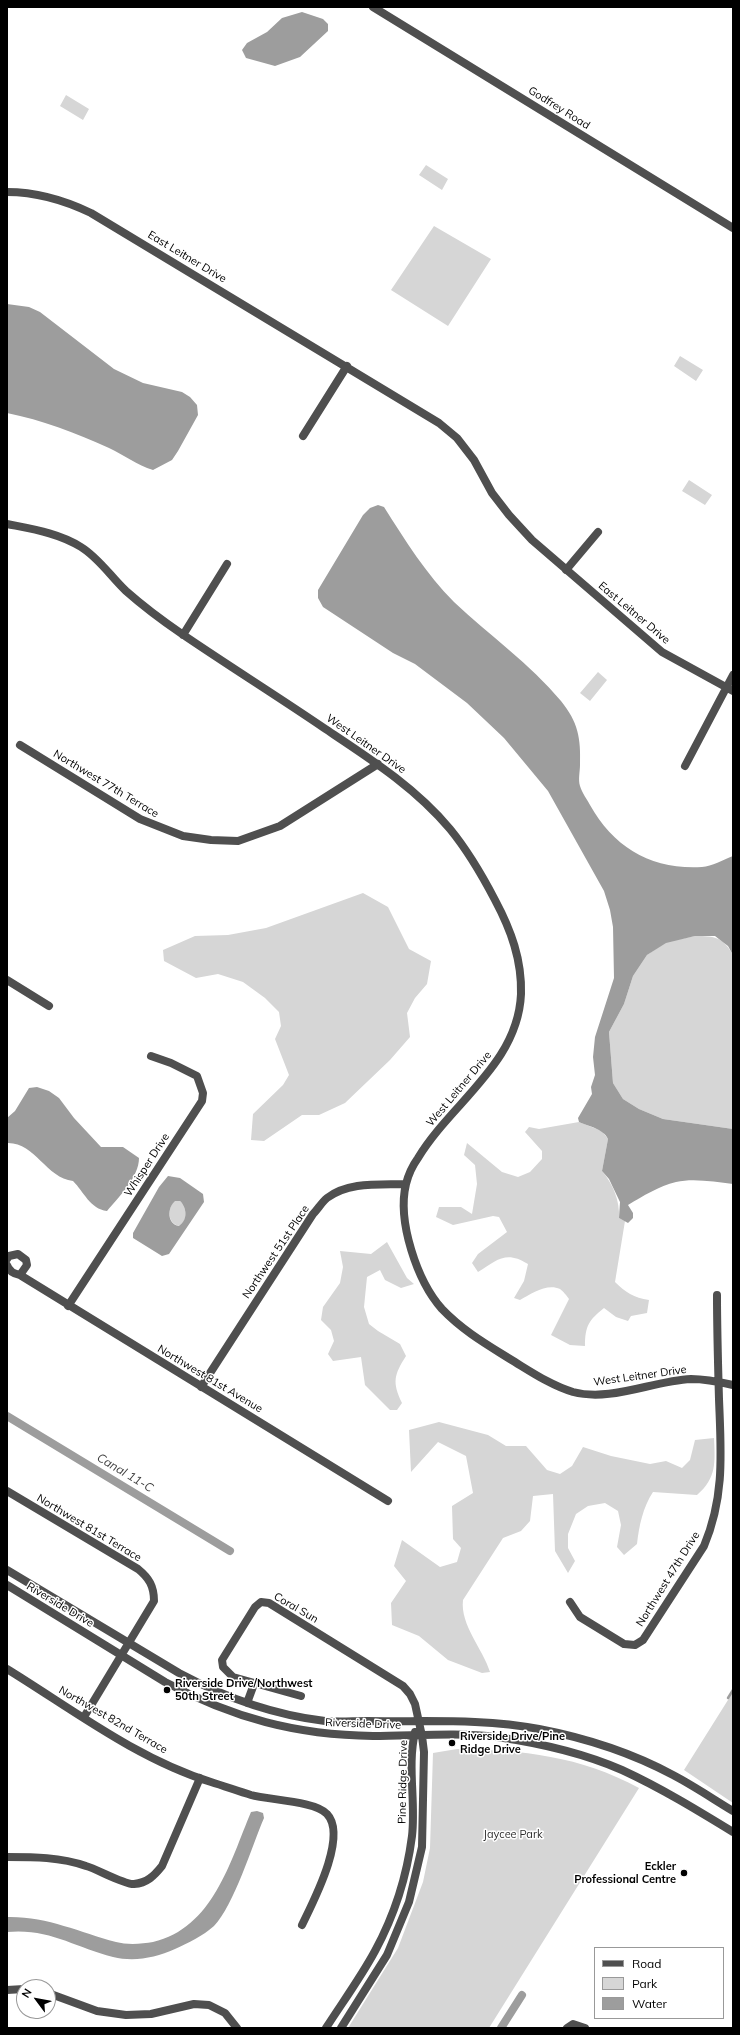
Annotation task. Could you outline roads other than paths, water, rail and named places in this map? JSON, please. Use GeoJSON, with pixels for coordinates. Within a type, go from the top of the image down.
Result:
{"type":"FeatureCollection","features":[{"type":"Feature","properties":{"kind":"street","name":"Godfrey Road"},"geometry":{"type":"LineString","coordinates":[[373,7],[733,228]]}},
{"type":"Feature","properties":{"kind":"street","name":"East Leitner Drive"},"geometry":{"type":"LineString","coordinates":[[7,192],[51,196],[91,213],[347,366],[439,423],[457,438],[474,460],[492,493],[509,515],[532,540],[662,652],[730,690]]}},
{"type":"Feature","properties":{"kind":"street"},"geometry":{"type":"LineString","coordinates":[[303,436],[347,366]]}},
{"type":"Feature","properties":{"kind":"street","name":"West Leitner Drive"},"geometry":{"type":"LineString","coordinates":[[7,524],[40,530],[63,538],[82,547],[152,613],[378,764],[416,794],[449,828],[480,870],[503,914],[517,949],[521,976],[521,1001],[516,1027],[506,1048],[492,1069],[429,1142],[417,1159],[406,1184],[406,1228],[412,1254],[424,1283],[441,1308],[466,1331],[543,1379],[571,1392],[592,1395],[692,1379],[733,1385]]}},
{"type":"Feature","properties":{"kind":"street"},"geometry":{"type":"LineString","coordinates":[[566,570],[598,532]]}},
{"type":"Feature","properties":{"kind":"street"},"geometry":{"type":"LineString","coordinates":[[183,635],[227,564]]}},
{"type":"Feature","properties":{"kind":"street"},"geometry":{"type":"LineString","coordinates":[[685,766],[730,690],[733,675]]}},
{"type":"Feature","properties":{"kind":"street","name":"Northwest 77th Terrace"},"geometry":{"type":"LineString","coordinates":[[20,745],[140,819],[183,836],[211,840],[238,841],[280,826],[378,764]]}},
{"type":"Feature","properties":{"kind":"street"},"geometry":{"type":"LineString","coordinates":[[7,980],[48,1006]]}},
{"type":"Feature","properties":{"kind":"street","name":"Whisper Drive"},"geometry":{"type":"LineString","coordinates":[[68,1306],[202,1101],[203,1093],[197,1076],[171,1063],[151,1056]]}},
{"type":"Feature","properties":{"kind":"street","name":"Northwest 51st Place"},"geometry":{"type":"LineString","coordinates":[[201,1387],[313,1214],[327,1198],[344,1189],[357,1186],[406,1184]]}},
{"type":"Feature","properties":{"kind":"street"},"geometry":{"type":"LineString","coordinates":[[7,1259],[8,1256],[18,1254],[26,1260],[27,1265],[20,1276]]}},
{"type":"Feature","properties":{"kind":"street","name":"Northwest 81st Avenue"},"geometry":{"type":"LineString","coordinates":[[7,1265],[14,1274],[20,1276],[388,1501]]}},
{"type":"Feature","properties":{"kind":"street","name":"Northwest 47th Drive"},"geometry":{"type":"LineString","coordinates":[[570,1602],[580,1617],[624,1644],[635,1645],[643,1640],[704,1546],[711,1529],[722,1472],[716,1295]]}},
{"type":"Feature","properties":{"kind":"street","name":"Northwest 81st Terrace"},"geometry":{"type":"LineString","coordinates":[[7,1491],[138,1569],[147,1577],[154,1589],[154,1601],[129,1644]]}},
{"type":"Feature","properties":{"kind":"street","name":"Riverside Drive"},"geometry":{"type":"LineString","coordinates":[[7,1570],[129,1644],[202,1686],[247,1703],[280,1713],[325,1721],[476,1722],[539,1729],[582,1739],[631,1755],[674,1775],[733,1811]]}},
{"type":"Feature","properties":{"kind":"street","name":"Riverside Drive"},"geometry":{"type":"LineString","coordinates":[[7,1585],[191,1696],[253,1720],[318,1733],[496,1737],[577,1754],[622,1770],[678,1799],[733,1832]]}},
{"type":"Feature","properties":{"kind":"street","name":"Coral Sun"},"geometry":{"type":"LineString","coordinates":[[301,1696],[254,1684],[233,1676],[223,1667],[222,1660],[255,1606],[261,1602],[269,1603],[403,1686],[410,1694],[415,1704],[418,1722]]}},
{"type":"Feature","properties":{"kind":"street"},"geometry":{"type":"LineString","coordinates":[[84,1717],[129,1644]]}},
{"type":"Feature","properties":{"kind":"street","name":"Northwest 82nd Terrace"},"geometry":{"type":"LineString","coordinates":[[7,1669],[152,1757],[200,1778],[252,1795],[316,1807],[327,1814],[334,1826],[333,1843],[326,1870],[302,1925]]}},
{"type":"Feature","properties":{"kind":"street"},"geometry":{"type":"LineString","coordinates":[[247,1703],[254,1684]]}},
{"type":"Feature","properties":{"kind":"street","name":"Pine Ridge Drive"},"geometry":{"type":"LineString","coordinates":[[326,2028],[375,1951],[392,1916],[402,1882],[412,1835],[418,1722]]}},
{"type":"Feature","properties":{"kind":"street","name":"Pine Ridge Drive"},"geometry":{"type":"LineString","coordinates":[[341,2028],[387,1955],[407,1909],[415,1881],[422,1847],[424,1752],[418,1736]]}},
{"type":"Feature","properties":{"kind":"street"},"geometry":{"type":"LineString","coordinates":[[7,1857],[46,1857],[85,1866],[132,1884],[142,1883],[152,1878],[162,1866],[200,1778]]}},
{"type":"Feature","properties":{"kind":"street"},"geometry":{"type":"LineString","coordinates":[[56,1996],[97,2011],[126,2015],[151,2014],[194,2004],[209,2005],[224,2013],[237,2028]]}},
{"type":"Feature","properties":{"kind":"street"},"geometry":{"type":"LineString","coordinates":[[567,2028],[573,2024],[585,2028]]}},
{"type":"Feature","properties":{"kind":"water"},"geometry":{"type":"Polygon","coordinates":[[[302,12],[323,19],[328,24],[328,31],[300,57],[275,66],[246,58],[242,50],[247,43],[267,32],[282,18],[302,12]]]}},
{"type":"Feature","properties":{"kind":"water"},"geometry":{"type":"Polygon","coordinates":[[[7,304],[29,307],[40,312],[114,369],[143,383],[182,392],[190,397],[197,405],[198,415],[172,460],[153,470],[109,448],[71,432],[33,419],[7,413],[7,304]]]}},
{"type":"Feature","properties":{"kind":"water"},"geometry":{"type":"Polygon","coordinates":[[[378,505],[384,507],[416,556],[434,580],[454,602],[549,687],[567,709],[575,723],[579,738],[579,784],[590,805],[611,833],[636,853],[667,865],[702,867],[733,856],[733,955],[728,946],[715,936],[695,936],[666,943],[647,955],[633,976],[624,1004],[609,1032],[613,1083],[623,1099],[639,1109],[663,1119],[733,1129],[733,1184],[697,1180],[676,1182],[663,1186],[628,1205],[633,1213],[633,1218],[628,1223],[619,1218],[620,1202],[609,1179],[602,1171],[608,1139],[599,1130],[579,1122],[578,1118],[592,1094],[591,1087],[595,1075],[593,1057],[595,1037],[614,978],[613,927],[610,910],[604,891],[548,791],[504,738],[467,703],[415,664],[393,653],[323,607],[318,598],[318,590],[363,515],[370,508],[378,505]]]}},
{"type":"Feature","properties":{"kind":"water"},"geometry":{"type":"Polygon","coordinates":[[[37,1087],[49,1091],[59,1098],[74,1118],[101,1147],[123,1147],[139,1158],[136,1172],[132,1179],[107,1211],[101,1210],[92,1204],[73,1181],[55,1174],[25,1148],[17,1144],[7,1143],[7,1118],[15,1111],[29,1088],[37,1087]]]}},
{"type":"Feature","properties":{"kind":"water"},"geometry":{"type":"Polygon","coordinates":[[[168,1176],[180,1178],[203,1194],[204,1202],[169,1254],[162,1256],[133,1238],[133,1233],[159,1187],[168,1176]],[[175,1201],[172,1204],[170,1211],[170,1219],[175,1225],[179,1226],[184,1221],[186,1214],[180,1201],[175,1201]]]}},
{"type":"Feature","properties":{"kind":"water"},"geometry":{"type":"Polygon","coordinates":[[[257,1811],[263,1813],[264,1818],[229,1904],[210,1930],[185,1944],[152,1957],[129,1959],[113,1957],[61,1939],[36,1933],[7,1932],[7,1917],[21,1917],[62,1925],[125,1944],[153,1942],[174,1934],[191,1923],[205,1908],[227,1871],[251,1812],[257,1811]]]}},
{"type":"Feature","properties":{"kind":"waterway","name":"Canal 11-C"},"geometry":{"type":"LineString","coordinates":[[7,1416],[230,1551]]}},
{"type":"Feature","properties":{"kind":"waterway"},"geometry":{"type":"LineString","coordinates":[[728,1698],[733,1690]]}},
{"type":"Feature","properties":{"kind":"waterway"},"geometry":{"type":"LineString","coordinates":[[501,2028],[522,1995]]}},
{"type":"Feature","properties":{"kind":"place","name":"Riverside Drive/Northwest 50th Street"},"geometry":{"type":"Point","coordinates":[167,1690]}},
{"type":"Feature","properties":{"kind":"place","name":"Riverside Drive/Pine Ridge Drive"},"geometry":{"type":"Point","coordinates":[452,1743]}},
{"type":"Feature","properties":{"kind":"place","name":"Eckler Professional Centre"},"geometry":{"type":"Point","coordinates":[684,1873]}},
{"type":"Feature","properties":{"kind":"park label","name":"Jaycee Park"},"geometry":{"type":"Point","coordinates":[513,1835]}}]}
